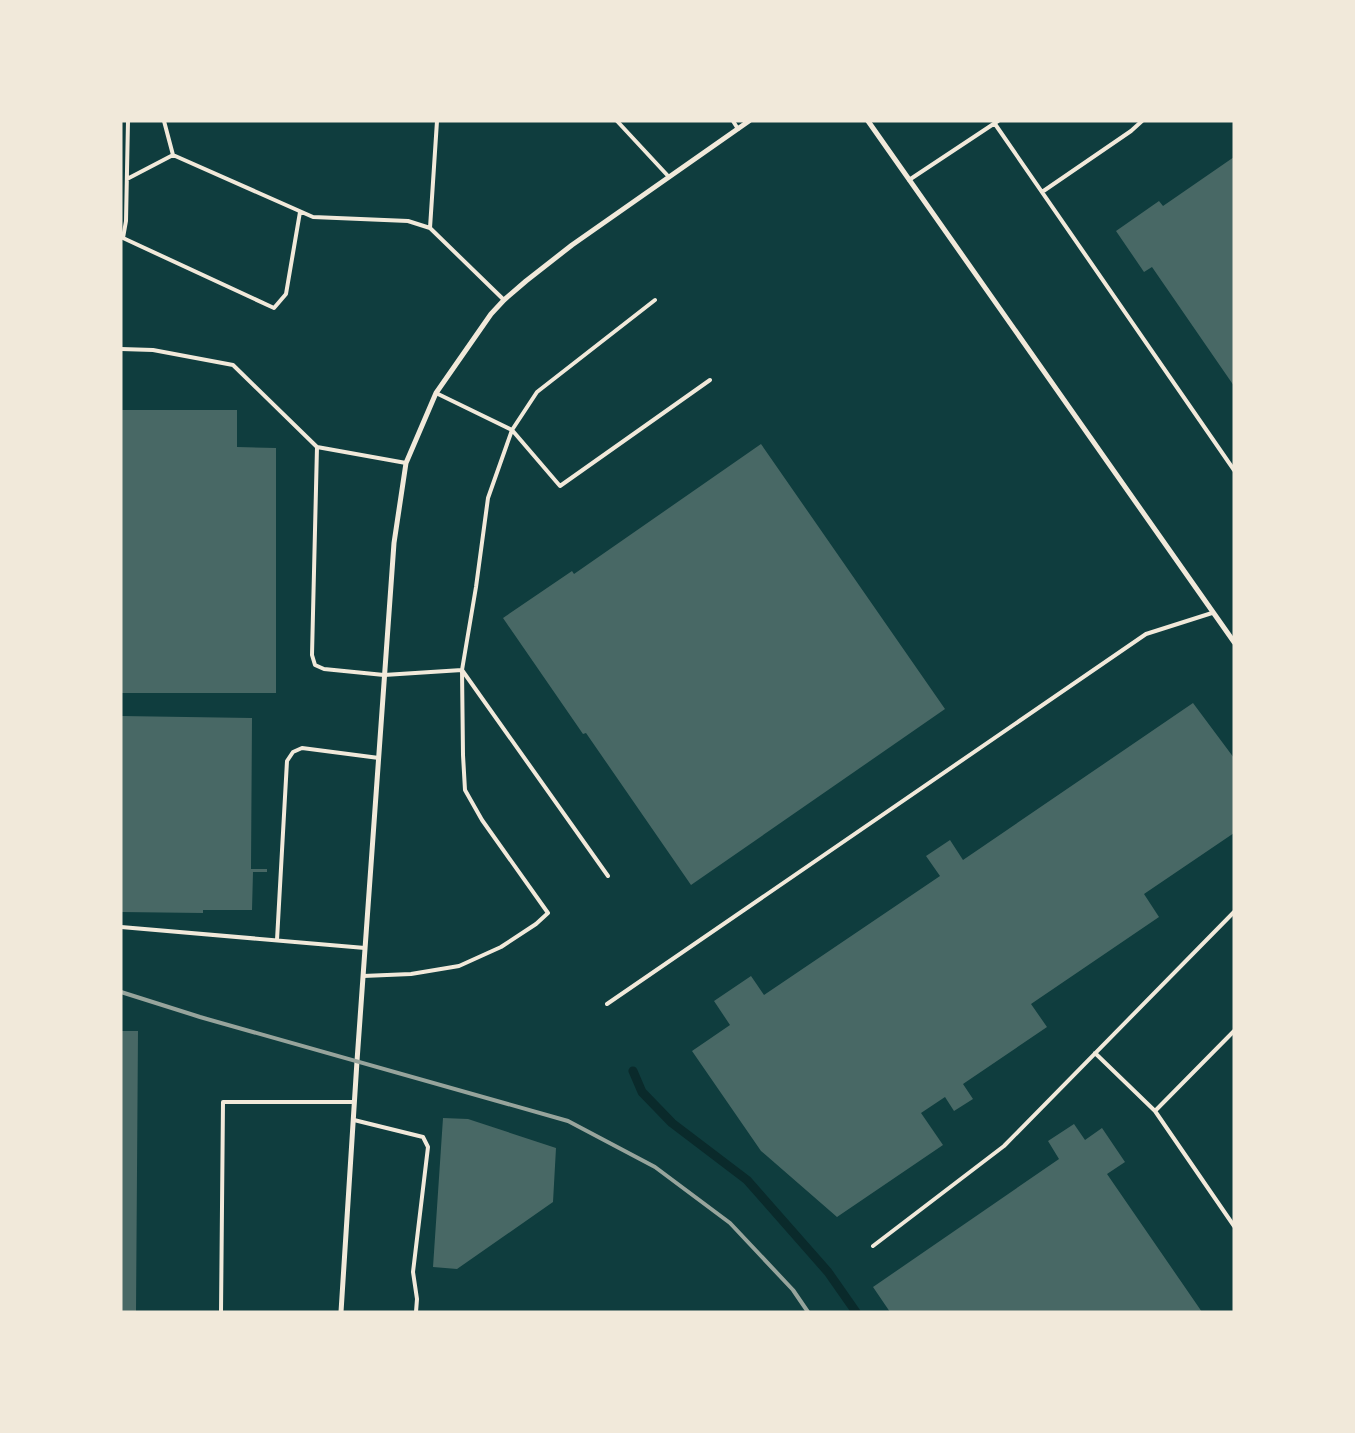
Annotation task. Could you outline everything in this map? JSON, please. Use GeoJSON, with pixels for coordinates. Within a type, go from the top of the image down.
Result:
{"type":"FeatureCollection","features":[{"type":"Feature","properties":{"kind":"street"},"geometry":{"type":"LineString","coordinates":[[341,1312],[394,543],[406,463],[436,393],[491,314],[504,300],[572,245],[749,121]]}},
{"type":"Feature","properties":{"kind":"street"},"geometry":{"type":"LineString","coordinates":[[868,121],[1234,642]]}},
{"type":"Feature","properties":{"kind":"lane"},"geometry":{"type":"LineString","coordinates":[[128,121],[126,221],[122,238],[274,308],[286,294],[300,212]]}},
{"type":"Feature","properties":{"kind":"lane"},"geometry":{"type":"LineString","coordinates":[[164,121],[173,155]]}},
{"type":"Feature","properties":{"kind":"lane"},"geometry":{"type":"LineString","coordinates":[[430,228],[437,121]]}},
{"type":"Feature","properties":{"kind":"lane"},"geometry":{"type":"LineString","coordinates":[[617,121],[669,177]]}},
{"type":"Feature","properties":{"kind":"lane"},"geometry":{"type":"LineString","coordinates":[[733,121],[738,129]]}},
{"type":"Feature","properties":{"kind":"lane"},"geometry":{"type":"LineString","coordinates":[[1042,192],[1131,131],[1142,121]]}},
{"type":"Feature","properties":{"kind":"lane"},"geometry":{"type":"LineString","coordinates":[[909,180],[996,122],[1042,192],[1234,470]]}},
{"type":"Feature","properties":{"kind":"lane"},"geometry":{"type":"LineString","coordinates":[[127,179],[173,155]]}},
{"type":"Feature","properties":{"kind":"lane"},"geometry":{"type":"LineString","coordinates":[[173,155],[313,217],[408,221],[430,228],[504,300]]}},
{"type":"Feature","properties":{"kind":"lane"},"geometry":{"type":"LineString","coordinates":[[363,976],[411,974],[459,966],[501,947],[536,924],[548,913],[482,820],[465,790],[462,755],[462,670],[488,498],[512,430],[537,392],[655,300]]}},
{"type":"Feature","properties":{"kind":"lane"},"geometry":{"type":"LineString","coordinates":[[121,349],[152,350],[233,365],[317,447],[406,463]]}},
{"type":"Feature","properties":{"kind":"lane"},"geometry":{"type":"LineString","coordinates":[[436,393],[512,430],[560,486],[710,380]]}},
{"type":"Feature","properties":{"kind":"lane"},"geometry":{"type":"LineString","coordinates":[[317,447],[312,655],[315,665],[324,669],[384,674],[462,670]]}},
{"type":"Feature","properties":{"kind":"lane"},"geometry":{"type":"LineString","coordinates":[[607,1004],[1146,634],[1212,613]]}},
{"type":"Feature","properties":{"kind":"lane"},"geometry":{"type":"LineString","coordinates":[[462,670],[608,876]]}},
{"type":"Feature","properties":{"kind":"lane"},"geometry":{"type":"LineString","coordinates":[[277,940],[288,761],[290,756],[293,752],[302,748],[379,758]]}},
{"type":"Feature","properties":{"kind":"lane"},"geometry":{"type":"LineString","coordinates":[[873,1246],[1004,1146],[1234,912]]}},
{"type":"Feature","properties":{"kind":"lane"},"geometry":{"type":"LineString","coordinates":[[121,926],[365,948]]}},
{"type":"Feature","properties":{"kind":"lane"},"geometry":{"type":"LineString","coordinates":[[1155,1111],[1234,1031]]}},
{"type":"Feature","properties":{"kind":"lane"},"geometry":{"type":"LineString","coordinates":[[1096,1053],[1155,1111],[1234,1226]]}},
{"type":"Feature","properties":{"kind":"lane"},"geometry":{"type":"LineString","coordinates":[[220,1312],[223,1102],[354,1102]]}},
{"type":"Feature","properties":{"kind":"lane"},"geometry":{"type":"LineString","coordinates":[[354,1120],[423,1137],[428,1147],[413,1272],[417,1299],[416,1312]]}},
{"type":"Feature","properties":{"kind":"building"},"geometry":{"type":"Polygon","coordinates":[[[1234,157],[1234,386],[1152,267],[1144,272],[1116,231],[1159,201],[1163,206],[1234,157]]]}},
{"type":"Feature","properties":{"kind":"building"},"geometry":{"type":"Polygon","coordinates":[[[121,410],[237,410],[237,447],[276,448],[276,693],[121,693],[121,410]]]}},
{"type":"Feature","properties":{"kind":"building"},"geometry":{"type":"Polygon","coordinates":[[[761,444],[945,709],[691,885],[586,733],[583,734],[503,618],[572,571],[574,574],[761,444]]]}},
{"type":"Feature","properties":{"kind":"building"},"geometry":{"type":"Polygon","coordinates":[[[1193,703],[1234,758],[1234,833],[1144,894],[1159,917],[1031,1004],[1047,1027],[963,1084],[973,1099],[954,1111],[945,1097],[921,1113],[943,1145],[837,1217],[761,1151],[692,1051],[730,1025],[714,1001],[751,976],[764,995],[940,876],[926,856],[950,840],[963,860],[1193,703]]]}},
{"type":"Feature","properties":{"kind":"building"},"geometry":{"type":"Polygon","coordinates":[[[121,716],[252,718],[251,869],[267,869],[267,872],[253,872],[252,910],[203,910],[203,913],[121,912],[121,716]]]}},
{"type":"Feature","properties":{"kind":"building"},"geometry":{"type":"Polygon","coordinates":[[[121,1031],[138,1031],[136,1312],[121,1312],[121,1031]]]}},
{"type":"Feature","properties":{"kind":"building"},"geometry":{"type":"Polygon","coordinates":[[[443,1118],[468,1119],[556,1148],[553,1202],[457,1269],[433,1267],[443,1118]]]}},
{"type":"Feature","properties":{"kind":"building"},"geometry":{"type":"Polygon","coordinates":[[[1074,1124],[1085,1140],[1102,1128],[1125,1162],[1107,1174],[1202,1312],[890,1312],[873,1287],[1059,1159],[1048,1141],[1074,1124]]]}},
{"type":"Feature","properties":{"kind":"waterway"},"geometry":{"type":"LineString","coordinates":[[633,1071],[642,1092],[672,1123],[747,1180],[828,1272],[856,1312]]}},
{"type":"Feature","properties":{"kind":"railway"},"geometry":{"type":"LineString","coordinates":[[121,992],[200,1017],[568,1121],[655,1167],[730,1223],[793,1290],[808,1312]]}}]}
